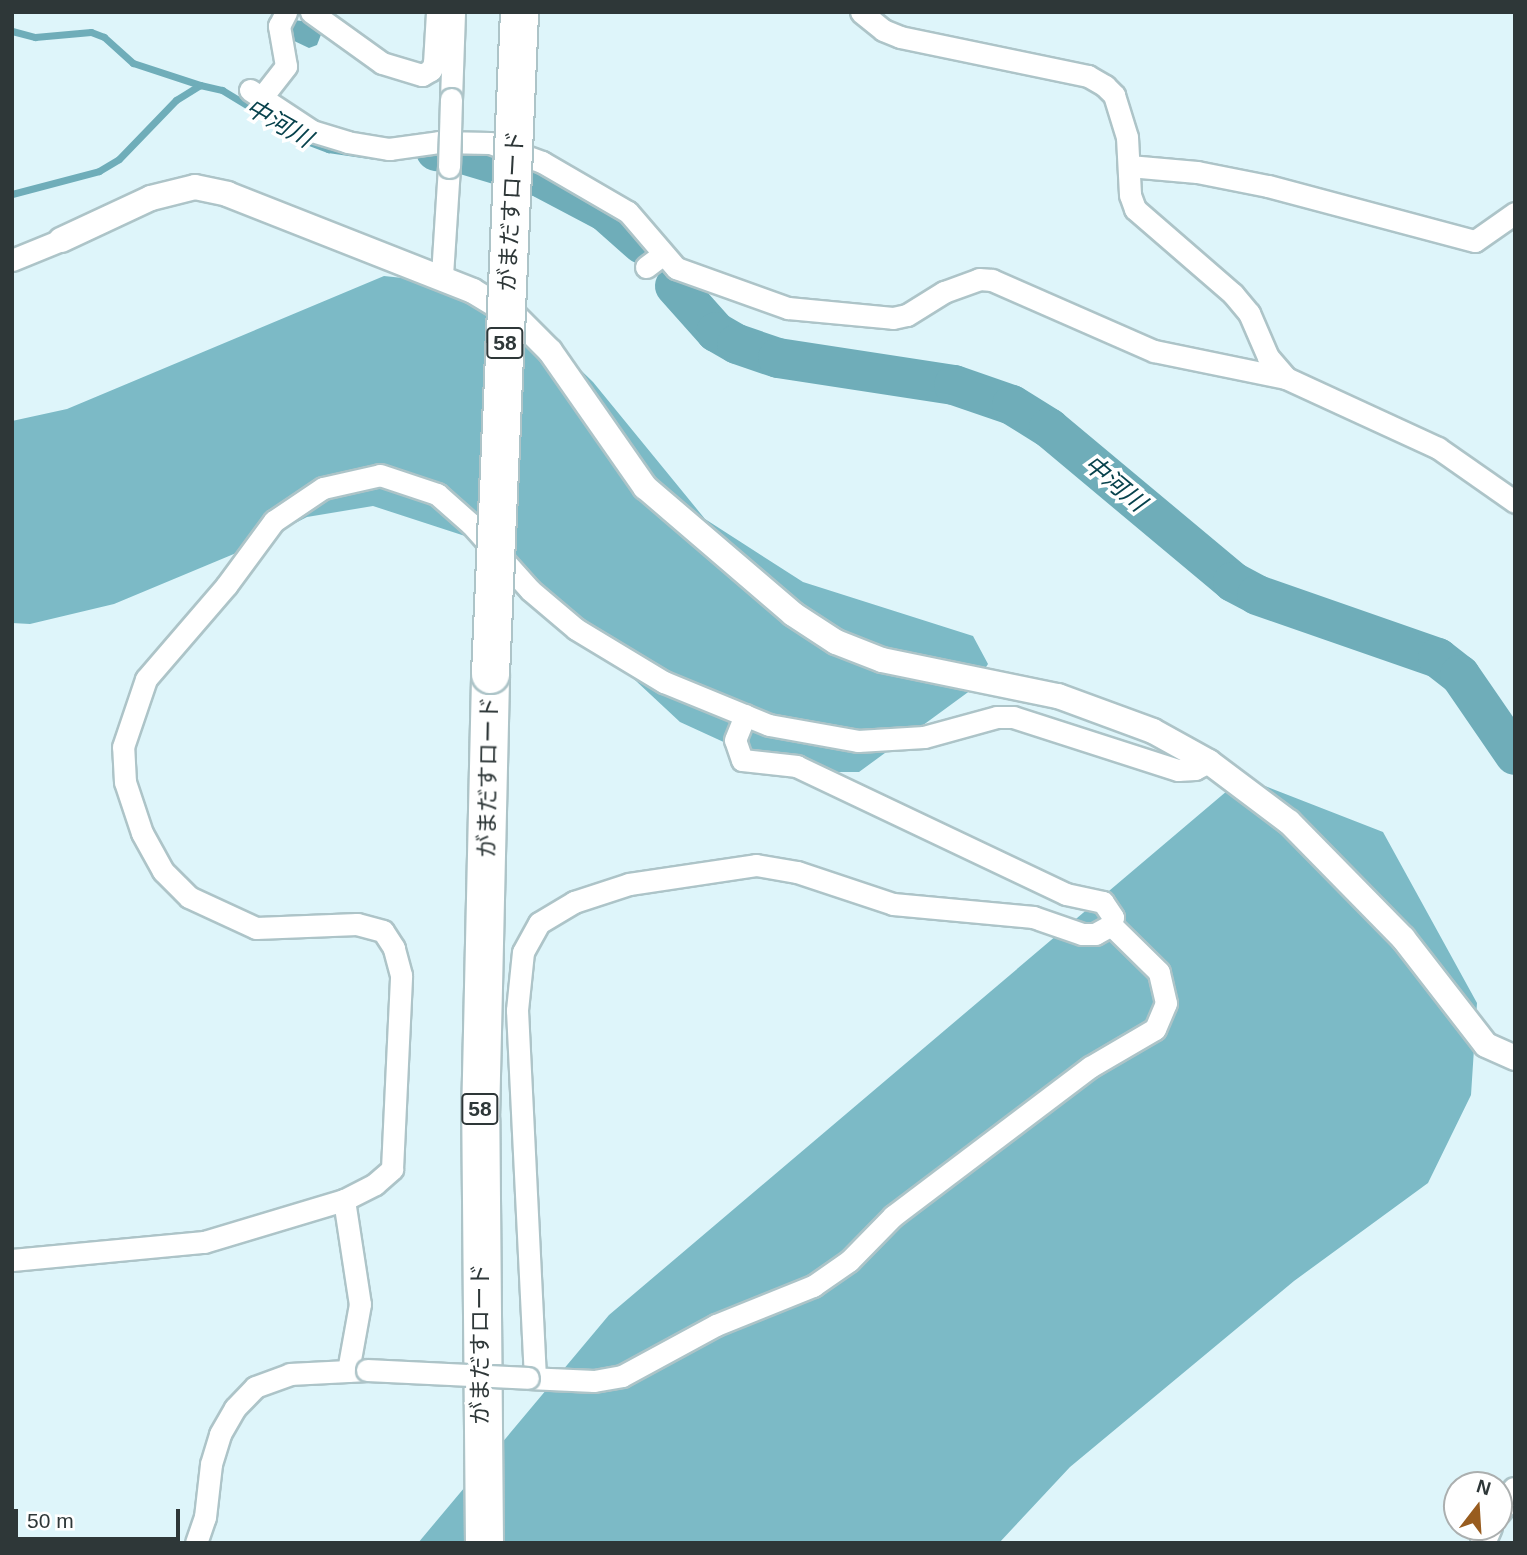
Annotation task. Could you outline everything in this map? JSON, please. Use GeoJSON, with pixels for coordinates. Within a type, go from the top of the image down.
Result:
{"type":"FeatureCollection","features":[{"type":"Feature","properties":{"kind":"highway","name":"がまだすロード"},"geometry":{"type":"LineString","coordinates":[[484,1543],[480,1119],[490,674],[519,12]]}},
{"type":"Feature","properties":{"kind":"street"},"geometry":{"type":"LineString","coordinates":[[286,12],[279,26],[286,66],[256,93],[312,131],[347,142],[389,149],[439,142],[490,143],[542,162],[628,212],[676,268],[736,292],[788,308],[835,315],[907,315],[944,292],[979,279],[992,280],[1154,351],[1286,378],[1438,448],[1515,502]]}},
{"type":"Feature","properties":{"kind":"street"},"geometry":{"type":"LineString","coordinates":[[311,12],[382,62],[422,75],[431,70],[434,63],[437,12]]}},
{"type":"Feature","properties":{"kind":"street"},"geometry":{"type":"LineString","coordinates":[[442,275],[454,12]]}},
{"type":"Feature","properties":{"kind":"street"},"geometry":{"type":"LineString","coordinates":[[862,12],[883,30],[900,37],[1087,76],[1105,86],[1120,109],[1135,209],[1233,294],[1249,313],[1268,357],[1286,378]]}},
{"type":"Feature","properties":{"kind":"street"},"geometry":{"type":"LineString","coordinates":[[1129,166],[1197,172],[1268,186],[1475,241],[1515,213]]}},
{"type":"Feature","properties":{"kind":"street"},"geometry":{"type":"LineString","coordinates":[[12,260],[151,198],[195,187],[227,194],[442,275],[516,317],[550,351],[645,487],[793,614],[836,642],[912,668],[1009,684],[1107,712],[1209,762],[1250,788],[1307,839],[1403,938],[1486,1045],[1515,1058]]}},
{"type":"Feature","properties":{"kind":"street"},"geometry":{"type":"LineString","coordinates":[[646,267],[663,254]]}},
{"type":"Feature","properties":{"kind":"street"},"geometry":{"type":"LineString","coordinates":[[12,1260],[204,1242],[344,1200],[375,1184],[392,1169],[401,975],[394,948],[383,931],[357,924],[256,928],[189,897],[163,871],[152,852],[125,782],[123,747],[146,678],[226,586],[274,521],[323,488],[380,475],[412,482],[453,505],[514,574],[576,629],[664,682],[800,734],[858,741],[923,737],[997,717],[1013,717],[1178,770],[1195,769],[1209,762]]}},
{"type":"Feature","properties":{"kind":"street"},"geometry":{"type":"LineString","coordinates":[[531,1378],[517,1010],[523,953],[538,923],[573,902],[629,884],[756,865],[797,872],[893,904],[1033,917],[1082,934],[1095,934],[1111,925],[1113,917],[1103,902],[1066,894],[797,766],[743,760],[735,740],[745,715]]}},
{"type":"Feature","properties":{"kind":"street"},"geometry":{"type":"LineString","coordinates":[[196,1543],[205,1517],[211,1464],[235,1408],[255,1387],[272,1379],[357,1371],[594,1381],[622,1376],[726,1320],[813,1286],[849,1261],[893,1216],[1068,1083],[1154,1029],[1166,1003],[1159,972],[1111,925]]}},
{"type":"Feature","properties":{"kind":"street"},"geometry":{"type":"LineString","coordinates":[[344,1200],[360,1304],[357,1371]]}},
{"type":"Feature","properties":{"kind":"shaded area"},"geometry":{"type":"Polygon","coordinates":[[[290,22],[310,22],[322,32],[317,45],[309,48],[290,39],[290,22]]]}},
{"type":"Feature","properties":{"kind":"shaded area"},"geometry":{"type":"Polygon","coordinates":[[[384,276],[459,284],[521,312],[593,382],[705,519],[803,582],[973,636],[988,664],[971,690],[859,772],[812,772],[741,750],[680,722],[577,626],[465,536],[373,506],[307,517],[241,551],[114,604],[30,624],[12,623],[12,421],[67,409],[384,276]]]}},
{"type":"Feature","properties":{"kind":"shaded area"},"geometry":{"type":"Polygon","coordinates":[[[1234,785],[1265,786],[1383,832],[1477,1003],[1471,1095],[1428,1183],[1294,1281],[1070,1467],[999,1543],[418,1543],[609,1315],[1234,785]]]}},
{"type":"Feature","properties":{"kind":"waterway"},"geometry":{"type":"LineString","coordinates":[[12,31],[35,37],[91,32],[104,37],[133,63],[200,85]]}},
{"type":"Feature","properties":{"kind":"waterway","name":"中河川"},"geometry":{"type":"LineString","coordinates":[[12,194],[99,171],[119,159],[176,100],[200,85],[222,90],[304,140],[328,149],[375,156]]}},
{"type":"Feature","properties":{"kind":"waterway","name":"中河川"},"geometry":{"type":"LineString","coordinates":[[436,151],[463,154],[540,177],[606,212],[642,244]]}},
{"type":"Feature","properties":{"kind":"waterway","name":"中河川"},"geometry":{"type":"LineString","coordinates":[[675,286],[716,332],[737,344],[778,358],[954,385],[1012,405],[1049,428],[1233,582],[1257,595],[1438,658],[1460,675],[1515,755]]}}]}
